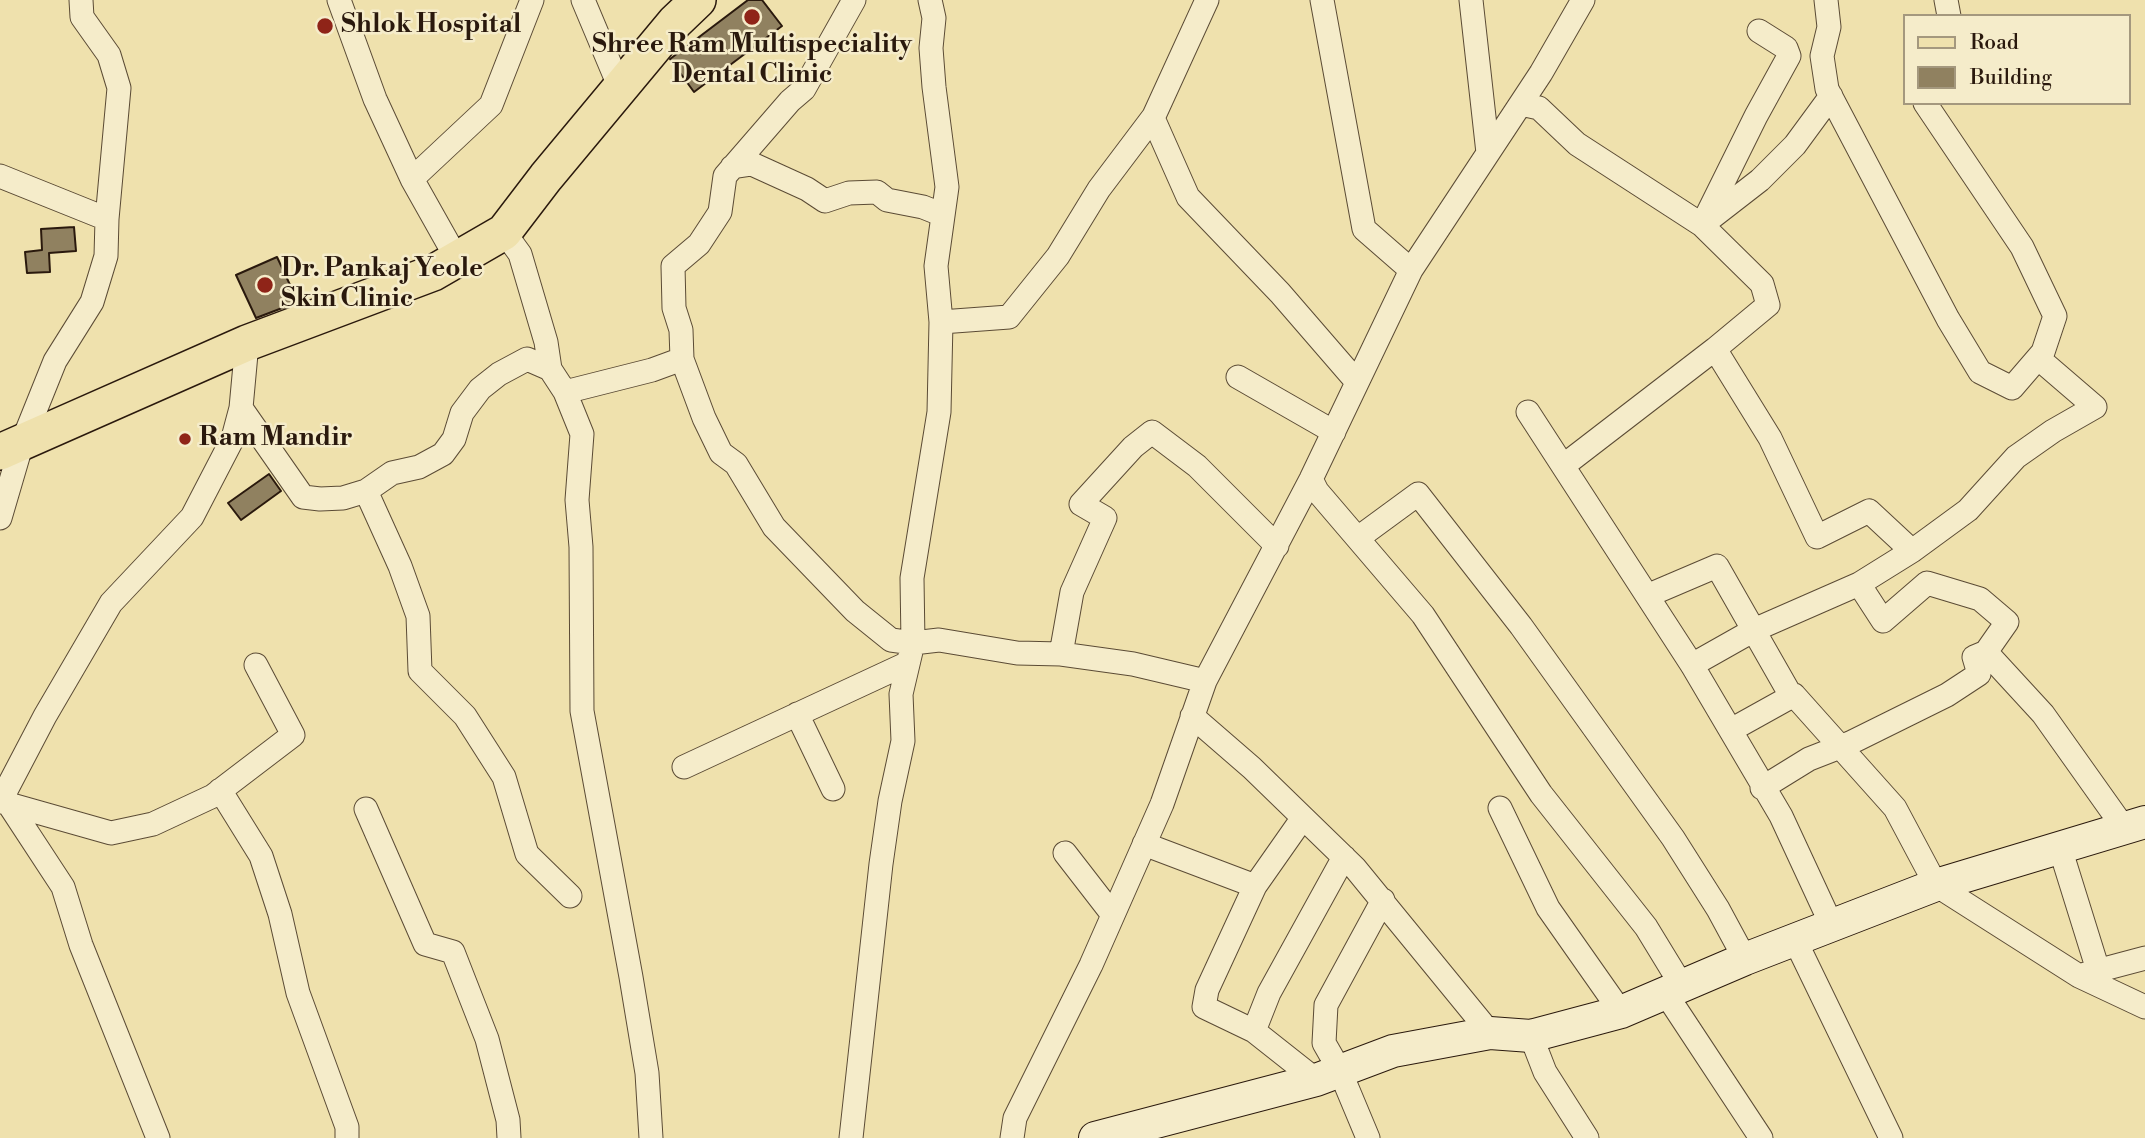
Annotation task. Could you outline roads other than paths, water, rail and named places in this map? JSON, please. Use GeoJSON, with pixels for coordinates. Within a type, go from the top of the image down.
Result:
{"type":"FeatureCollection","features":[{"type":"Feature","properties":{"kind":"main road"},"geometry":{"type":"LineString","coordinates":[[11,447],[247,343],[433,273],[505,232],[545,177],[698,0]]}},
{"type":"Feature","properties":{"kind":"street"},"geometry":{"type":"LineString","coordinates":[[0,518],[11,447],[55,361],[92,302],[106,256],[119,88],[109,55],[82,17],[81,0]]}},
{"type":"Feature","properties":{"kind":"street"},"geometry":{"type":"LineString","coordinates":[[339,0],[375,99],[412,179],[457,259]]}},
{"type":"Feature","properties":{"kind":"street"},"geometry":{"type":"LineString","coordinates":[[412,179],[491,105],[532,0]]}},
{"type":"Feature","properties":{"kind":"street"},"geometry":{"type":"LineString","coordinates":[[583,0],[620,88]]}},
{"type":"Feature","properties":{"kind":"street"},"geometry":{"type":"LineString","coordinates":[[854,0],[804,89],[790,101],[725,176],[720,212],[699,244],[673,266],[674,308],[681,330],[682,359],[704,418],[721,453],[736,464],[774,527],[855,611],[911,653]]}},
{"type":"Feature","properties":{"kind":"street"},"geometry":{"type":"LineString","coordinates":[[851,1138],[881,864],[890,801],[903,741],[901,694],[911,653],[912,578],[939,411],[941,322],[936,266],[947,187],[934,87],[931,48],[934,19],[930,0]]}},
{"type":"Feature","properties":{"kind":"street"},"geometry":{"type":"LineString","coordinates":[[941,322],[1009,317],[1059,256],[1099,188],[1154,116],[1207,0]]}},
{"type":"Feature","properties":{"kind":"street"},"geometry":{"type":"LineString","coordinates":[[1322,0],[1364,229],[1411,270]]}},
{"type":"Feature","properties":{"kind":"street"},"geometry":{"type":"LineString","coordinates":[[1471,0],[1488,153]]}},
{"type":"Feature","properties":{"kind":"street"},"geometry":{"type":"LineString","coordinates":[[1012,1138],[1015,1118],[1113,915],[1144,844],[1205,681],[1311,479],[1411,270],[1521,104],[1583,0]]}},
{"type":"Feature","properties":{"kind":"street"},"geometry":{"type":"LineString","coordinates":[[1826,0],[1829,27],[1822,56],[1831,96],[1948,319],[1980,372],[2012,388],[2043,352],[2055,316],[2022,247],[1926,105]]}},
{"type":"Feature","properties":{"kind":"street"},"geometry":{"type":"LineString","coordinates":[[1702,225],[1755,116],[1789,56],[1786,48],[1759,31]]}},
{"type":"Feature","properties":{"kind":"street"},"geometry":{"type":"LineString","coordinates":[[1702,225],[1760,180],[1795,145],[1831,96]]}},
{"type":"Feature","properties":{"kind":"street"},"geometry":{"type":"LineString","coordinates":[[1521,104],[1539,108],[1577,144],[1702,225],[1762,284],[1768,305],[1563,466]]}},
{"type":"Feature","properties":{"kind":"street"},"geometry":{"type":"LineString","coordinates":[[1154,116],[1188,197],[1280,293],[1329,353],[1357,382]]}},
{"type":"Feature","properties":{"kind":"street"},"geometry":{"type":"LineString","coordinates":[[732,167],[752,163],[807,189],[825,201],[849,193],[877,192],[887,200],[923,207],[943,215]]}},
{"type":"Feature","properties":{"kind":"street"},"geometry":{"type":"LineString","coordinates":[[0,176],[107,219]]}},
{"type":"Feature","properties":{"kind":"street"},"geometry":{"type":"LineString","coordinates":[[505,232],[520,254],[546,342],[550,369],[565,392],[582,434],[577,500],[581,547],[582,711],[636,1004],[647,1073],[651,1138]]}},
{"type":"Feature","properties":{"kind":"street"},"geometry":{"type":"LineString","coordinates":[[5,802],[45,716],[111,603],[192,517],[233,438],[241,408],[247,343]]}},
{"type":"Feature","properties":{"kind":"street"},"geometry":{"type":"LineString","coordinates":[[1715,349],[1770,438],[1817,537],[1870,511],[1912,551]]}},
{"type":"Feature","properties":{"kind":"street"},"geometry":{"type":"LineString","coordinates":[[1692,665],[1754,631],[1859,584],[1912,551],[1968,510],[2016,457],[2053,431],[2095,407],[2038,358]]}},
{"type":"Feature","properties":{"kind":"street"},"geometry":{"type":"LineString","coordinates":[[241,408],[303,497],[343,498],[366,491],[391,473],[419,467],[443,454],[454,439],[462,413],[480,389],[499,374],[527,359],[550,369]]}},
{"type":"Feature","properties":{"kind":"street"},"geometry":{"type":"LineString","coordinates":[[565,392],[652,370],[682,359]]}},
{"type":"Feature","properties":{"kind":"street"},"geometry":{"type":"LineString","coordinates":[[1238,377],[1334,432]]}},
{"type":"Feature","properties":{"kind":"street"},"geometry":{"type":"LineString","coordinates":[[1528,412],[1648,595],[1731,730],[1762,789],[1782,816],[1832,926]]}},
{"type":"Feature","properties":{"kind":"street"},"geometry":{"type":"LineString","coordinates":[[1061,654],[1072,592],[1105,518],[1081,504],[1133,447],[1152,432],[1197,466],[1277,546]]}},
{"type":"Feature","properties":{"kind":"street"},"geometry":{"type":"LineString","coordinates":[[1311,479],[1317,491],[1423,615],[1541,794],[1646,927],[1674,990],[1761,1138]]}},
{"type":"Feature","properties":{"kind":"street"},"geometry":{"type":"LineString","coordinates":[[366,491],[400,566],[418,616],[420,671],[465,716],[504,777],[527,854],[570,896]]}},
{"type":"Feature","properties":{"kind":"street"},"geometry":{"type":"LineString","coordinates":[[1358,538],[1418,494],[1521,626],[1673,838],[1718,909],[1745,959]]}},
{"type":"Feature","properties":{"kind":"street"},"geometry":{"type":"LineString","coordinates":[[1648,595],[1717,566],[1790,694],[1794,695],[1838,748],[1895,808],[1936,885],[2145,1007]]}},
{"type":"Feature","properties":{"kind":"street"},"geometry":{"type":"LineString","coordinates":[[1762,789],[1809,759],[1838,748],[1947,695],[1979,674],[1974,657],[1986,652],[2007,622],[1980,599],[1927,583],[1883,621],[1859,584]]}},
{"type":"Feature","properties":{"kind":"street"},"geometry":{"type":"LineString","coordinates":[[684,767],[797,714],[939,640],[1017,653],[1061,654],[1133,664],[1205,681]]}},
{"type":"Feature","properties":{"kind":"street"},"geometry":{"type":"LineString","coordinates":[[1095,1138],[1328,1075],[1393,1051],[1490,1033],[1531,1036],[1621,1012],[1745,959],[1936,885],[2134,825],[2043,714],[1986,652]]}},
{"type":"Feature","properties":{"kind":"street"},"geometry":{"type":"LineString","coordinates":[[5,802],[111,832],[153,824],[220,790],[293,734],[256,665]]}},
{"type":"Feature","properties":{"kind":"street"},"geometry":{"type":"LineString","coordinates":[[1731,730],[1794,695]]}},
{"type":"Feature","properties":{"kind":"street"},"geometry":{"type":"LineString","coordinates":[[797,714],[833,789]]}},
{"type":"Feature","properties":{"kind":"street"},"geometry":{"type":"LineString","coordinates":[[1192,716],[1252,768],[1344,857],[1383,900],[1490,1033]]}},
{"type":"Feature","properties":{"kind":"street"},"geometry":{"type":"LineString","coordinates":[[220,790],[261,856],[280,914],[298,993],[347,1127],[347,1138]]}},
{"type":"Feature","properties":{"kind":"street"},"geometry":{"type":"LineString","coordinates":[[5,802],[63,887],[81,945],[158,1138]]}},
{"type":"Feature","properties":{"kind":"street"},"geometry":{"type":"LineString","coordinates":[[1500,808],[1548,908],[1621,1012]]}},
{"type":"Feature","properties":{"kind":"street"},"geometry":{"type":"LineString","coordinates":[[366,809],[425,944],[453,952],[486,1039],[508,1120],[509,1138]]}},
{"type":"Feature","properties":{"kind":"street"},"geometry":{"type":"LineString","coordinates":[[1302,818],[1255,886],[1207,990],[1204,1007],[1254,1031],[1328,1075]]}},
{"type":"Feature","properties":{"kind":"street"},"geometry":{"type":"LineString","coordinates":[[1144,844],[1255,886]]}},
{"type":"Feature","properties":{"kind":"street"},"geometry":{"type":"LineString","coordinates":[[2060,848],[2088,973]]}},
{"type":"Feature","properties":{"kind":"street"},"geometry":{"type":"LineString","coordinates":[[1065,853],[1113,915]]}},
{"type":"Feature","properties":{"kind":"street"},"geometry":{"type":"LineString","coordinates":[[1254,1031],[1269,993],[1344,857]]}},
{"type":"Feature","properties":{"kind":"street"},"geometry":{"type":"LineString","coordinates":[[1369,1138],[1328,1075],[1324,1043],[1326,1005],[1383,900]]}},
{"type":"Feature","properties":{"kind":"street"},"geometry":{"type":"LineString","coordinates":[[1796,940],[1891,1138]]}},
{"type":"Feature","properties":{"kind":"street"},"geometry":{"type":"LineString","coordinates":[[2088,973],[2145,958]]}},
{"type":"Feature","properties":{"kind":"street"},"geometry":{"type":"LineString","coordinates":[[1531,1036],[1545,1072],[1587,1138]]}},
{"type":"Feature","properties":{"kind":"place","name":"Shree Ram Multispeciality Dental Clinic"},"geometry":{"type":"Point","coordinates":[752,17]}},
{"type":"Feature","properties":{"kind":"place","name":"Shlok Hospital"},"geometry":{"type":"Point","coordinates":[325,26]}},
{"type":"Feature","properties":{"kind":"place","name":"Dr. Pankaj Yeole Skin Clinic"},"geometry":{"type":"Point","coordinates":[265,285]}},
{"type":"Feature","properties":{"kind":"place","name":"Ram Mandir"},"geometry":{"type":"Point","coordinates":[185,439]}}]}
